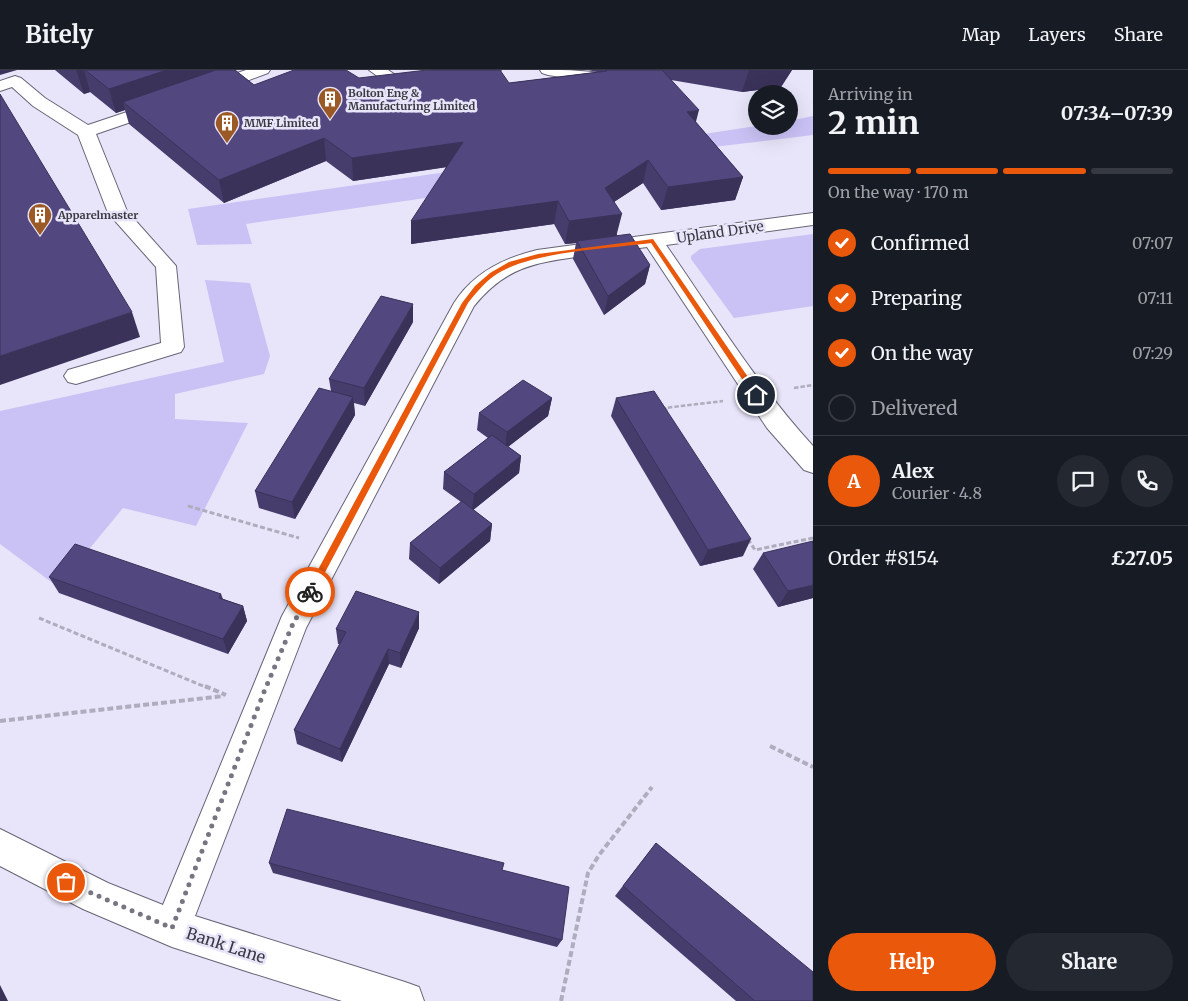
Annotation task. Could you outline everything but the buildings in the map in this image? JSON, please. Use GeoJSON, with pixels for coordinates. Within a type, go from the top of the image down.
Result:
{"type":"FeatureCollection","features":[{"type":"Feature","properties":{"kind":"street"},"geometry":{"type":"LineString","coordinates":[[197,93],[262,70]]}},
{"type":"Feature","properties":{"kind":"street"},"geometry":{"type":"LineString","coordinates":[[377,70],[394,81],[494,70]]}},
{"type":"Feature","properties":{"kind":"street"},"geometry":{"type":"LineString","coordinates":[[548,70],[614,80]]}},
{"type":"Feature","properties":{"kind":"street"},"geometry":{"type":"LineString","coordinates":[[0,86],[15,81],[39,102],[86,132],[118,213],[166,266],[173,347],[76,376]]}},
{"type":"Feature","properties":{"kind":"street"},"geometry":{"type":"LineString","coordinates":[[86,132],[179,99]]}},
{"type":"Feature","properties":{"kind":"street","name":"Upland Drive"},"geometry":{"type":"LineString","coordinates":[[172,928],[292,626],[465,303],[477,288],[492,274],[511,264],[538,256],[813,219]]}},
{"type":"Feature","properties":{"kind":"street"},"geometry":{"type":"LineString","coordinates":[[653,241],[776,422],[813,463]]}},
{"type":"Feature","properties":{"kind":"street","name":"Bank Lane"},"geometry":{"type":"LineString","coordinates":[[0,847],[25,862],[79,889],[172,928],[404,1001]]}},
{"type":"Feature","properties":{"kind":"path"},"geometry":{"type":"LineString","coordinates":[[671,417],[665,408],[758,397]]}},
{"type":"Feature","properties":{"kind":"path"},"geometry":{"type":"LineString","coordinates":[[188,506],[334,548]]}},
{"type":"Feature","properties":{"kind":"path"},"geometry":{"type":"LineString","coordinates":[[745,534],[755,550],[813,538]]}},
{"type":"Feature","properties":{"kind":"path"},"geometry":{"type":"LineString","coordinates":[[0,721],[229,696],[39,618]]}},
{"type":"Feature","properties":{"kind":"path"},"geometry":{"type":"LineString","coordinates":[[770,746],[813,767]]}},
{"type":"Feature","properties":{"kind":"path"},"geometry":{"type":"LineString","coordinates":[[561,1001],[588,874],[599,855],[652,787]]}},
{"type":"Feature","properties":{"kind":"shaded area"},"geometry":{"type":"Polygon","coordinates":[[[813,116],[813,135],[680,151],[704,134],[748,127],[748,135],[798,135],[798,119],[813,116]]]}},
{"type":"Feature","properties":{"kind":"shaded area"},"geometry":{"type":"Polygon","coordinates":[[[496,165],[509,186],[246,224],[252,244],[197,245],[188,209],[496,165]]]}},
{"type":"Feature","properties":{"kind":"shaded area"},"geometry":{"type":"Polygon","coordinates":[[[813,234],[813,306],[734,318],[691,259],[691,256],[700,249],[813,234]]]}},
{"type":"Feature","properties":{"kind":"shaded area"},"geometry":{"type":"Polygon","coordinates":[[[205,280],[250,283],[270,356],[264,374],[175,394],[175,419],[248,423],[196,526],[123,508],[58,587],[0,544],[0,411],[224,362],[205,280]]]}},
{"type":"Feature","properties":{"kind":"way so far"},"geometry":{"type":"LineString","coordinates":[[66,882],[172,928],[264,692],[292,626],[310,592]]}},
{"type":"Feature","properties":{"kind":"place","name":"Bolton Eng & Manufacturing Limited"},"geometry":{"type":"Point","coordinates":[330,120]}},
{"type":"Feature","properties":{"kind":"place","name":"MMF Limited"},"geometry":{"type":"Point","coordinates":[227,144]}},
{"type":"Feature","properties":{"kind":"place","name":"Apparelmaster"},"geometry":{"type":"Point","coordinates":[40,236]}},
{"type":"Feature","properties":{"kind":"route"},"geometry":{"type":"LineString","coordinates":[[310,592],[465,303],[492,274],[511,264],[538,256],[653,241],[756,395]]}}]}
